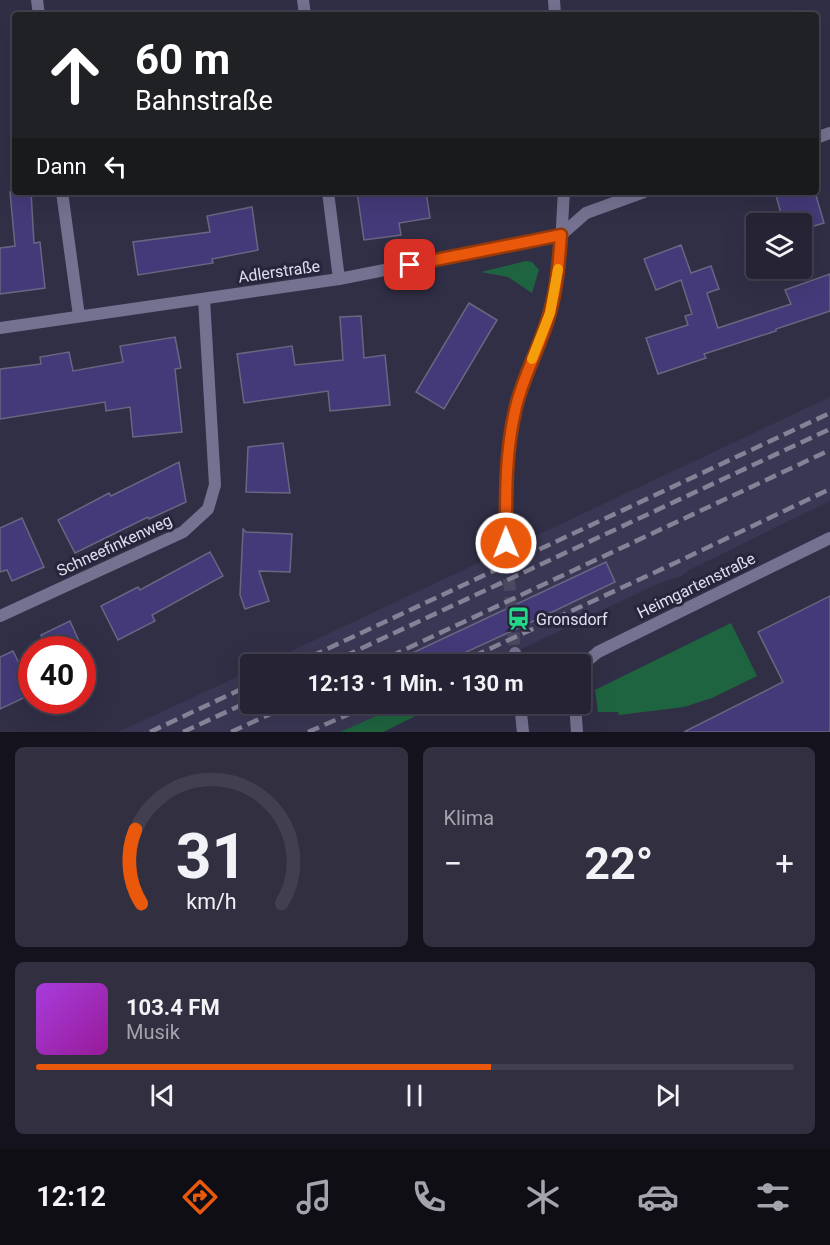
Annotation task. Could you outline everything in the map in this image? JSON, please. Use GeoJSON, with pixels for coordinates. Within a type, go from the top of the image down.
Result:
{"type":"FeatureCollection","features":[{"type":"Feature","properties":{"kind":"street"},"geometry":{"type":"LineString","coordinates":[[62,195],[79,316]]}},
{"type":"Feature","properties":{"kind":"street"},"geometry":{"type":"LineString","coordinates":[[328,195],[339,279]]}},
{"type":"Feature","properties":{"kind":"street"},"geometry":{"type":"LineString","coordinates":[[506,543],[507,458],[515,409],[552,303],[558,272],[564,195]]}},
{"type":"Feature","properties":{"kind":"street"},"geometry":{"type":"LineString","coordinates":[[561,235],[586,213],[636,195]]}},
{"type":"Feature","properties":{"kind":"street","name":"Adlerstraße"},"geometry":{"type":"LineString","coordinates":[[0,328],[339,279],[561,235]]}},
{"type":"Feature","properties":{"kind":"street","name":"Schneefinkenweg"},"geometry":{"type":"LineString","coordinates":[[0,616],[183,532],[208,509],[215,485],[204,299]]}},
{"type":"Feature","properties":{"kind":"street","name":"Heimgartenstraße"},"geometry":{"type":"LineString","coordinates":[[591,658],[598,652],[830,538]]}},
{"type":"Feature","properties":{"kind":"street"},"geometry":{"type":"LineString","coordinates":[[521,714],[523,732]]}},
{"type":"Feature","properties":{"kind":"street"},"geometry":{"type":"LineString","coordinates":[[576,714],[577,732]]}},
{"type":"Feature","properties":{"kind":"shaded area"},"geometry":{"type":"Polygon","coordinates":[[[830,397],[830,501],[681,576],[657,584],[511,654],[285,654],[830,397]]]}},
{"type":"Feature","properties":{"kind":"shaded area"},"geometry":{"type":"Polygon","coordinates":[[[240,676],[240,714],[380,714],[340,732],[118,732],[240,676]]]}},
{"type":"Feature","properties":{"kind":"green space"},"geometry":{"type":"Polygon","coordinates":[[[526,261],[532,262],[539,270],[532,293],[508,277],[481,272],[526,261]]]}},
{"type":"Feature","properties":{"kind":"green space"},"geometry":{"type":"Polygon","coordinates":[[[731,623],[757,676],[712,698],[684,707],[619,715],[618,712],[598,712],[595,690],[731,623]]]}},
{"type":"Feature","properties":{"kind":"green space"},"geometry":{"type":"Polygon","coordinates":[[[380,714],[420,714],[383,732],[340,732],[380,714]]]}},
{"type":"Feature","properties":{"kind":"building"},"geometry":{"type":"Polygon","coordinates":[[[10,192],[12,195],[31,195],[34,243],[40,242],[45,288],[0,294],[0,248],[15,246],[10,192]]]}},
{"type":"Feature","properties":{"kind":"building"},"geometry":{"type":"Polygon","coordinates":[[[357,195],[426,195],[430,218],[399,223],[401,235],[364,240],[357,195]]]}},
{"type":"Feature","properties":{"kind":"building"},"geometry":{"type":"Polygon","coordinates":[[[776,195],[816,195],[824,223],[812,227],[812,213],[781,213],[776,195]]]}},
{"type":"Feature","properties":{"kind":"building"},"geometry":{"type":"Polygon","coordinates":[[[252,207],[258,250],[212,259],[213,263],[138,275],[133,242],[210,232],[207,216],[252,207]]]}},
{"type":"Feature","properties":{"kind":"building"},"geometry":{"type":"Polygon","coordinates":[[[681,245],[691,273],[711,266],[719,289],[707,293],[718,328],[791,304],[785,290],[830,274],[830,311],[704,354],[706,358],[658,374],[646,338],[688,325],[685,316],[692,314],[681,280],[656,290],[644,259],[681,245]]]}},
{"type":"Feature","properties":{"kind":"building"},"geometry":{"type":"Polygon","coordinates":[[[469,303],[497,320],[444,409],[416,392],[469,303]]]}},
{"type":"Feature","properties":{"kind":"building"},"geometry":{"type":"Polygon","coordinates":[[[361,316],[364,358],[385,355],[390,405],[330,411],[328,391],[244,403],[237,354],[292,346],[295,365],[343,360],[340,317],[361,316]]]}},
{"type":"Feature","properties":{"kind":"building"},"geometry":{"type":"Polygon","coordinates":[[[175,337],[181,368],[175,369],[182,432],[133,437],[130,407],[106,411],[105,402],[0,419],[0,369],[41,364],[40,357],[69,352],[73,371],[123,362],[120,346],[175,337]]]}},
{"type":"Feature","properties":{"kind":"building"},"geometry":{"type":"Polygon","coordinates":[[[283,443],[290,493],[246,492],[248,447],[283,443]]]}},
{"type":"Feature","properties":{"kind":"building"},"geometry":{"type":"Polygon","coordinates":[[[179,462],[186,502],[149,519],[148,517],[75,553],[58,520],[109,493],[111,496],[179,462]]]}},
{"type":"Feature","properties":{"kind":"building"},"geometry":{"type":"Polygon","coordinates":[[[22,518],[44,567],[12,581],[7,570],[0,572],[0,528],[22,518]]]}},
{"type":"Feature","properties":{"kind":"building"},"geometry":{"type":"Polygon","coordinates":[[[243,529],[246,532],[292,534],[290,572],[259,571],[269,601],[245,609],[240,595],[243,529]]]}},
{"type":"Feature","properties":{"kind":"building"},"geometry":{"type":"Polygon","coordinates":[[[210,552],[223,576],[152,615],[155,621],[118,640],[101,606],[138,587],[140,590],[210,552]]]}},
{"type":"Feature","properties":{"kind":"building"},"geometry":{"type":"Polygon","coordinates":[[[606,562],[615,582],[462,654],[410,654],[606,562]]]}},
{"type":"Feature","properties":{"kind":"building"},"geometry":{"type":"Polygon","coordinates":[[[830,596],[830,732],[684,732],[783,682],[758,632],[830,596]]]}},
{"type":"Feature","properties":{"kind":"building"},"geometry":{"type":"Polygon","coordinates":[[[70,621],[77,636],[41,636],[70,621]]]}},
{"type":"Feature","properties":{"kind":"building"},"geometry":{"type":"Polygon","coordinates":[[[13,651],[18,661],[18,701],[0,709],[0,657],[13,651]]]}},
{"type":"Feature","properties":{"kind":"tunnel"},"geometry":{"type":"LineString","coordinates":[[506,543],[515,653]]}},
{"type":"Feature","properties":{"kind":"railway"},"geometry":{"type":"LineString","coordinates":[[316,654],[830,413]]}},
{"type":"Feature","properties":{"kind":"railway"},"geometry":{"type":"LineString","coordinates":[[349,654],[830,429]]}},
{"type":"Feature","properties":{"kind":"railway"},"geometry":{"type":"LineString","coordinates":[[395,654],[830,450]]}},
{"type":"Feature","properties":{"kind":"railway"},"geometry":{"type":"LineString","coordinates":[[479,654],[830,489]]}},
{"type":"Feature","properties":{"kind":"railway"},"geometry":{"type":"LineString","coordinates":[[150,732],[240,690]]}},
{"type":"Feature","properties":{"kind":"railway"},"geometry":{"type":"LineString","coordinates":[[183,732],[240,706]]}},
{"type":"Feature","properties":{"kind":"railway"},"geometry":{"type":"LineString","coordinates":[[231,732],[270,714]]}},
{"type":"Feature","properties":{"kind":"railway"},"geometry":{"type":"LineString","coordinates":[[308,732],[349,714]]}},
{"type":"Feature","properties":{"kind":"slow traffic"},"geometry":{"type":"LineString","coordinates":[[532,359],[550,313],[558,269]]}},
{"type":"Feature","properties":{"kind":"place","name":"Gronsdorf"},"geometry":{"type":"Point","coordinates":[518,619]}},
{"type":"Feature","properties":{"kind":"route"},"geometry":{"type":"LineString","coordinates":[[410,265],[561,235],[558,272],[550,313],[515,409],[507,458],[506,543]]}}]}
